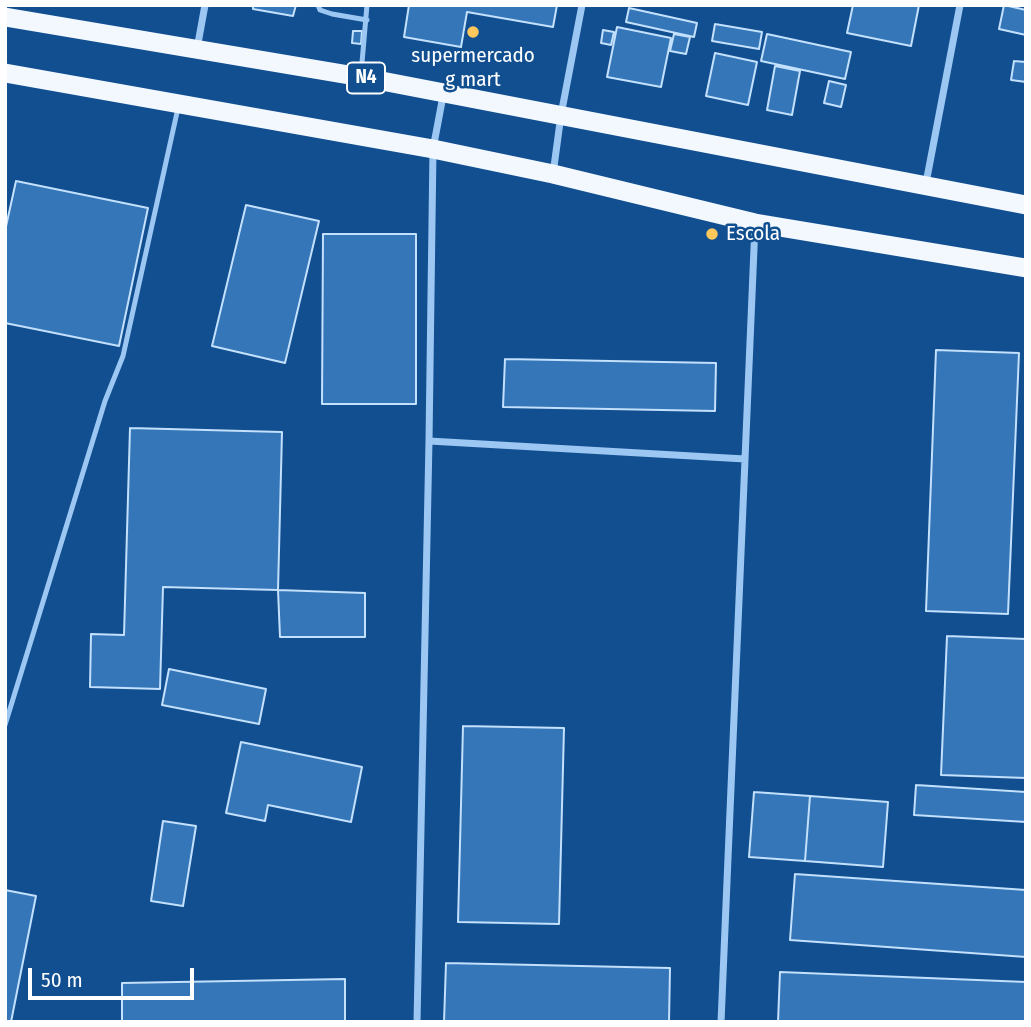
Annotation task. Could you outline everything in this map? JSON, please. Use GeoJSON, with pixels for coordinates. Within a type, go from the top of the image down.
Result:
{"type":"FeatureCollection","features":[{"type":"Feature","properties":{"kind":"highway","name":"N4"},"geometry":{"type":"LineString","coordinates":[[5,18],[361,77],[925,188],[1026,205]]}},
{"type":"Feature","properties":{"kind":"highway"},"geometry":{"type":"LineString","coordinates":[[5,73],[432,149],[553,174],[755,223],[1026,268]]}},
{"type":"Feature","properties":{"kind":"street"},"geometry":{"type":"LineString","coordinates":[[197,48],[205,5]]}},
{"type":"Feature","properties":{"kind":"street"},"geometry":{"type":"LineString","coordinates":[[553,174],[582,5]]}},
{"type":"Feature","properties":{"kind":"street"},"geometry":{"type":"LineString","coordinates":[[925,188],[960,5]]}},
{"type":"Feature","properties":{"kind":"street"},"geometry":{"type":"LineString","coordinates":[[417,1022],[432,149],[443,94]]}},
{"type":"Feature","properties":{"kind":"street"},"geometry":{"type":"LineString","coordinates":[[721,1022],[755,223]]}},
{"type":"Feature","properties":{"kind":"street"},"geometry":{"type":"LineString","coordinates":[[429,441],[745,459]]}},
{"type":"Feature","properties":{"kind":"lane"},"geometry":{"type":"LineString","coordinates":[[318,5],[320,10],[332,14],[366,20]]}},
{"type":"Feature","properties":{"kind":"lane"},"geometry":{"type":"LineString","coordinates":[[361,77],[367,5]]}},
{"type":"Feature","properties":{"kind":"lane"},"geometry":{"type":"LineString","coordinates":[[5,724],[106,401],[123,356],[179,104]]}},
{"type":"Feature","properties":{"kind":"building"},"geometry":{"type":"Polygon","coordinates":[[[253,5],[296,5],[293,16],[253,9],[253,5]]]}},
{"type":"Feature","properties":{"kind":"building"},"geometry":{"type":"Polygon","coordinates":[[[409,5],[557,5],[553,27],[467,12],[461,47],[404,37],[409,5]]]}},
{"type":"Feature","properties":{"kind":"building"},"geometry":{"type":"Polygon","coordinates":[[[853,5],[919,5],[911,46],[847,33],[853,5]]]}},
{"type":"Feature","properties":{"kind":"building"},"geometry":{"type":"Polygon","coordinates":[[[1004,5],[1026,10],[1026,35],[999,29],[1004,5]]]}},
{"type":"Feature","properties":{"kind":"building"},"geometry":{"type":"Polygon","coordinates":[[[629,8],[697,23],[694,37],[626,22],[629,8]]]}},
{"type":"Feature","properties":{"kind":"building"},"geometry":{"type":"Polygon","coordinates":[[[715,24],[762,32],[759,49],[712,41],[715,24]]]}},
{"type":"Feature","properties":{"kind":"building"},"geometry":{"type":"Polygon","coordinates":[[[617,27],[671,38],[661,87],[607,77],[617,27]]]}},
{"type":"Feature","properties":{"kind":"building"},"geometry":{"type":"Polygon","coordinates":[[[603,30],[614,32],[611,45],[601,43],[603,30]]]}},
{"type":"Feature","properties":{"kind":"building"},"geometry":{"type":"Polygon","coordinates":[[[353,31],[362,31],[361,44],[352,43],[353,31]]]}},
{"type":"Feature","properties":{"kind":"building"},"geometry":{"type":"Polygon","coordinates":[[[674,34],[690,37],[686,54],[670,51],[674,34]]]}},
{"type":"Feature","properties":{"kind":"building"},"geometry":{"type":"Polygon","coordinates":[[[767,34],[851,52],[845,79],[761,61],[767,34]]]}},
{"type":"Feature","properties":{"kind":"building"},"geometry":{"type":"Polygon","coordinates":[[[715,53],[757,62],[748,105],[706,96],[715,53]]]}},
{"type":"Feature","properties":{"kind":"building"},"geometry":{"type":"Polygon","coordinates":[[[1014,61],[1026,62],[1026,82],[1011,80],[1014,61]]]}},
{"type":"Feature","properties":{"kind":"building"},"geometry":{"type":"Polygon","coordinates":[[[775,66],[800,71],[792,115],[767,110],[775,66]]]}},
{"type":"Feature","properties":{"kind":"building"},"geometry":{"type":"Polygon","coordinates":[[[829,81],[846,85],[841,107],[824,103],[829,81]]]}},
{"type":"Feature","properties":{"kind":"building"},"geometry":{"type":"Polygon","coordinates":[[[16,181],[148,208],[119,346],[5,323],[5,231],[16,181]]]}},
{"type":"Feature","properties":{"kind":"building"},"geometry":{"type":"Polygon","coordinates":[[[246,205],[319,221],[285,363],[212,346],[246,205]]]}},
{"type":"Feature","properties":{"kind":"building"},"geometry":{"type":"Polygon","coordinates":[[[323,234],[416,234],[416,404],[322,404],[323,234]]]}},
{"type":"Feature","properties":{"kind":"building"},"geometry":{"type":"Polygon","coordinates":[[[936,350],[1019,353],[1008,614],[926,611],[936,350]]]}},
{"type":"Feature","properties":{"kind":"building"},"geometry":{"type":"Polygon","coordinates":[[[505,359],[716,363],[715,411],[503,407],[505,359]]]}},
{"type":"Feature","properties":{"kind":"building"},"geometry":{"type":"Polygon","coordinates":[[[130,428],[282,432],[278,590],[163,587],[160,689],[90,687],[91,634],[124,635],[130,428]]]}},
{"type":"Feature","properties":{"kind":"building"},"geometry":{"type":"Polygon","coordinates":[[[278,590],[365,593],[365,637],[280,637],[278,590]]]}},
{"type":"Feature","properties":{"kind":"building"},"geometry":{"type":"Polygon","coordinates":[[[947,636],[1026,639],[1026,778],[941,775],[947,636]]]}},
{"type":"Feature","properties":{"kind":"building"},"geometry":{"type":"Polygon","coordinates":[[[169,669],[266,689],[259,724],[162,705],[169,669]]]}},
{"type":"Feature","properties":{"kind":"building"},"geometry":{"type":"Polygon","coordinates":[[[463,726],[564,728],[559,924],[458,922],[463,726]]]}},
{"type":"Feature","properties":{"kind":"building"},"geometry":{"type":"Polygon","coordinates":[[[241,742],[362,767],[351,822],[268,805],[265,821],[226,813],[241,742]]]}},
{"type":"Feature","properties":{"kind":"building"},"geometry":{"type":"Polygon","coordinates":[[[916,785],[1026,792],[1026,822],[914,815],[916,785]]]}},
{"type":"Feature","properties":{"kind":"building"},"geometry":{"type":"Polygon","coordinates":[[[754,792],[810,796],[805,861],[749,857],[754,792]]]}},
{"type":"Feature","properties":{"kind":"building"},"geometry":{"type":"Polygon","coordinates":[[[810,796],[888,802],[883,867],[805,861],[810,796]]]}},
{"type":"Feature","properties":{"kind":"building"},"geometry":{"type":"Polygon","coordinates":[[[163,821],[196,826],[183,906],[151,901],[163,821]]]}},
{"type":"Feature","properties":{"kind":"building"},"geometry":{"type":"Polygon","coordinates":[[[795,874],[1026,890],[1026,957],[790,940],[795,874]]]}},
{"type":"Feature","properties":{"kind":"building"},"geometry":{"type":"Polygon","coordinates":[[[5,890],[36,896],[11,1022],[5,1022],[5,890]]]}},
{"type":"Feature","properties":{"kind":"building"},"geometry":{"type":"Polygon","coordinates":[[[446,963],[670,968],[669,1022],[444,1022],[446,963]]]}},
{"type":"Feature","properties":{"kind":"building"},"geometry":{"type":"Polygon","coordinates":[[[780,972],[1026,982],[1026,1022],[778,1022],[780,972]]]}},
{"type":"Feature","properties":{"kind":"building"},"geometry":{"type":"Polygon","coordinates":[[[345,979],[345,1022],[122,1022],[122,983],[345,979]]]}},
{"type":"Feature","properties":{"kind":"place","name":"supermercado g mart"},"geometry":{"type":"Point","coordinates":[473,32]}},
{"type":"Feature","properties":{"kind":"place","name":"Escola"},"geometry":{"type":"Point","coordinates":[712,234]}}]}
